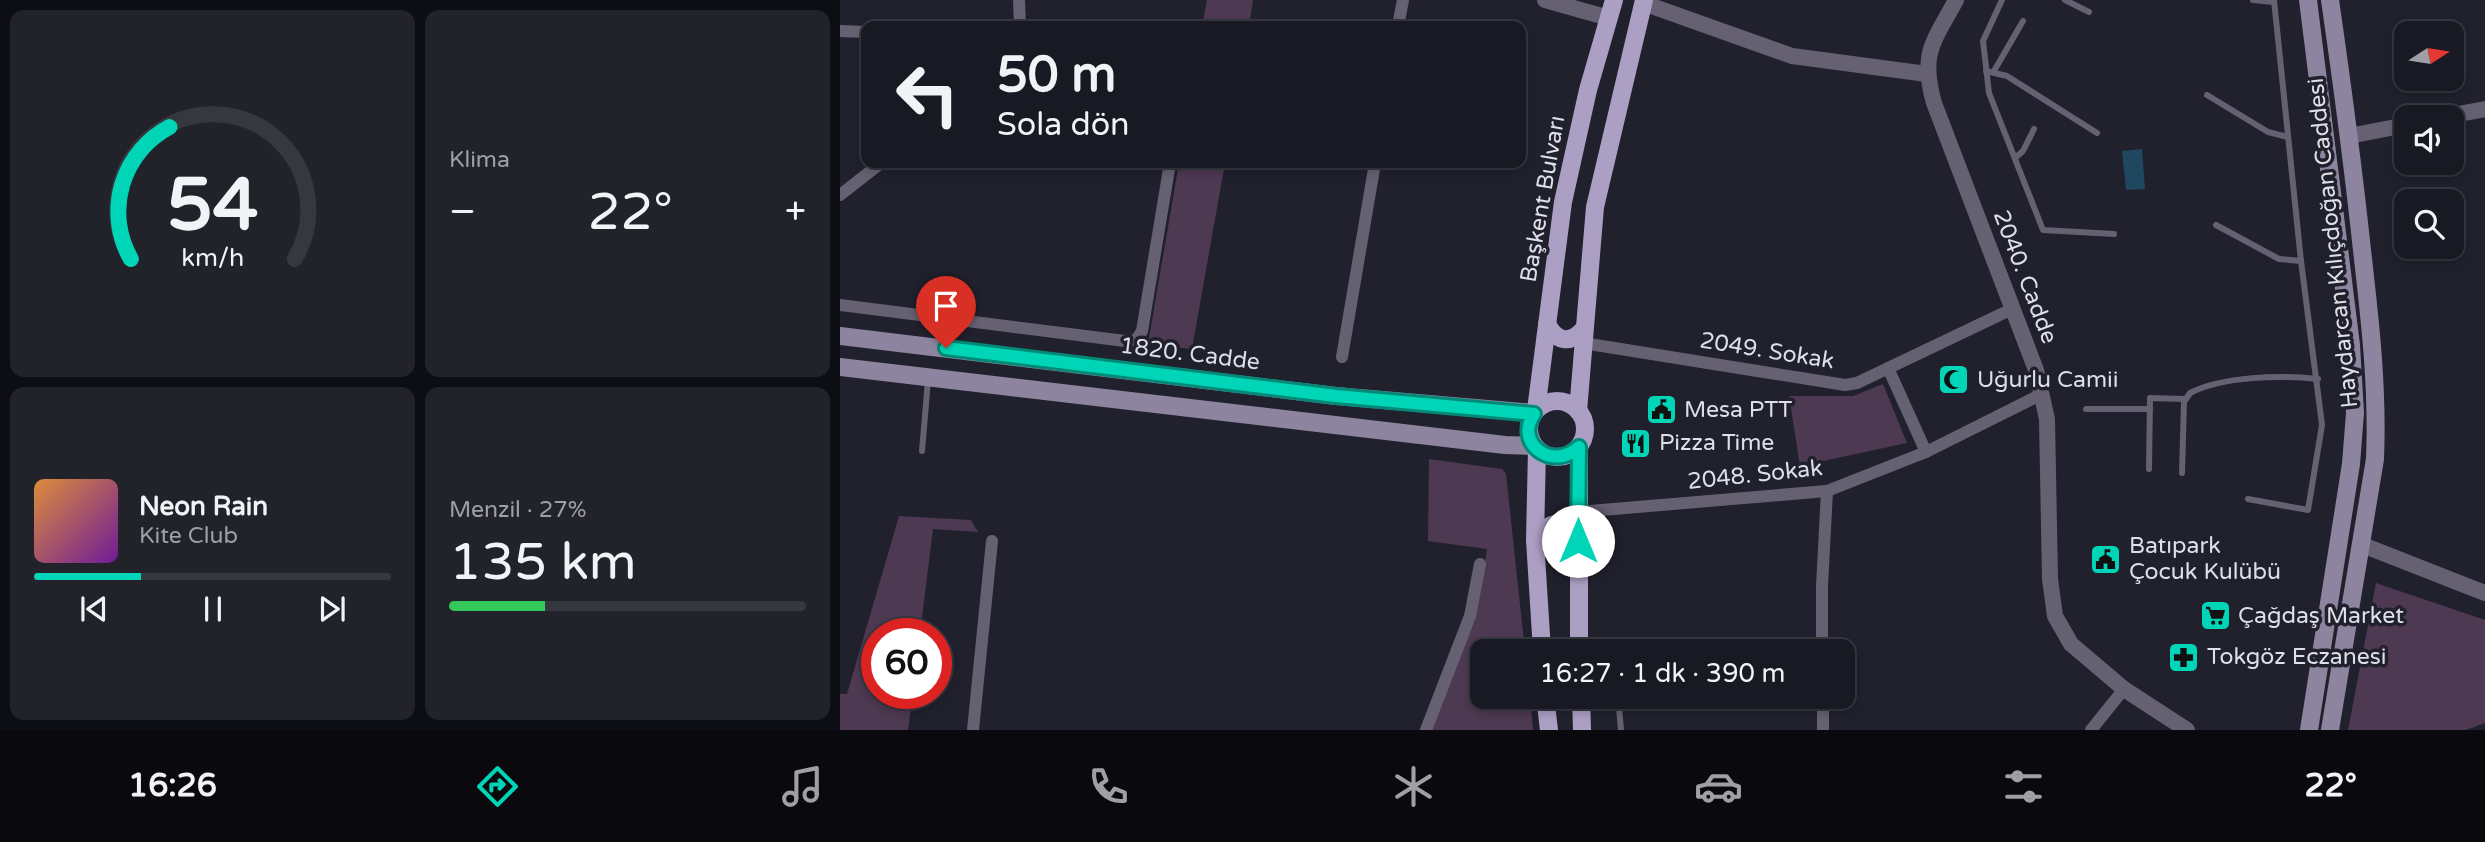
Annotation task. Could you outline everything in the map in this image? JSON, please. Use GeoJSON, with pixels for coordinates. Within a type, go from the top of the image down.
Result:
{"type":"FeatureCollection","features":[{"type":"Feature","properties":{"kind":"main road","name":"Haydarcan Kılıçdoğan Caddesi"},"geometry":{"type":"LineString","coordinates":[[2308,0],[2351,345],[2355,413],[2351,464],[2309,730]]}},
{"type":"Feature","properties":{"kind":"main road","name":"Haydarcan Kılıçdoğan Caddesi"},"geometry":{"type":"LineString","coordinates":[[2330,0],[2349,136],[2372,341],[2376,402],[2375,458],[2330,730]]}},
{"type":"Feature","properties":{"kind":"main road"},"geometry":{"type":"LineString","coordinates":[[1579,639],[1579,447],[1585,429],[1578,411],[1595,207],[1644,2]]}},
{"type":"Feature","properties":{"kind":"main road","name":"Başkent Bulvarı"},"geometry":{"type":"LineString","coordinates":[[1535,412],[1563,202],[1588,90],[1611,9]]}},
{"type":"Feature","properties":{"kind":"main road"},"geometry":{"type":"LineString","coordinates":[[1547,324],[1556,337],[1563,340],[1583,336]]}},
{"type":"Feature","properties":{"kind":"main road","name":"1820. Cadde"},"geometry":{"type":"LineString","coordinates":[[840,336],[1336,396],[1535,412]]}},
{"type":"Feature","properties":{"kind":"main road"},"geometry":{"type":"LineString","coordinates":[[840,368],[1535,447],[1547,456],[1556,458],[1564,457],[1579,447]]}},
{"type":"Feature","properties":{"kind":"main road"},"geometry":{"type":"LineString","coordinates":[[1541,639],[1535,540],[1535,447],[1528,428],[1535,412],[1552,401],[1571,405],[1578,411]]}},
{"type":"Feature","properties":{"kind":"main road"},"geometry":{"type":"LineString","coordinates":[[1464,407],[1478,415],[1480,425],[1477,433],[1464,441]]}},
{"type":"Feature","properties":{"kind":"main road"},"geometry":{"type":"LineString","coordinates":[[1535,540],[1543,530],[1559,524],[1567,526],[1578,541]]}},
{"type":"Feature","properties":{"kind":"main road"},"geometry":{"type":"LineString","coordinates":[[1547,709],[1549,730]]}},
{"type":"Feature","properties":{"kind":"main road"},"geometry":{"type":"LineString","coordinates":[[1581,709],[1582,730]]}},
{"type":"Feature","properties":{"kind":"street"},"geometry":{"type":"LineString","coordinates":[[1019,0],[1020,21]]}},
{"type":"Feature","properties":{"kind":"street"},"geometry":{"type":"LineString","coordinates":[[1399,21],[1403,0]]}},
{"type":"Feature","properties":{"kind":"street"},"geometry":{"type":"LineString","coordinates":[[1545,0],[1611,9]]}},
{"type":"Feature","properties":{"kind":"street","name":"2040. Cadde"},"geometry":{"type":"LineString","coordinates":[[1956,0],[1933,43],[1928,56],[1927,74],[1934,103],[2042,394],[2047,419],[2050,579],[2055,616],[2071,644],[2124,689],[2187,730]]}},
{"type":"Feature","properties":{"kind":"street"},"geometry":{"type":"LineString","coordinates":[[1644,2],[1792,56],[1927,74]]}},
{"type":"Feature","properties":{"kind":"street"},"geometry":{"type":"LineString","coordinates":[[840,31],[861,32]]}},
{"type":"Feature","properties":{"kind":"street"},"geometry":{"type":"LineString","coordinates":[[2464,113],[2485,109]]}},
{"type":"Feature","properties":{"kind":"street"},"geometry":{"type":"LineString","coordinates":[[2349,136],[2394,127]]}},
{"type":"Feature","properties":{"kind":"street"},"geometry":{"type":"LineString","coordinates":[[840,195],[875,168]]}},
{"type":"Feature","properties":{"kind":"street"},"geometry":{"type":"LineString","coordinates":[[840,305],[1125,341],[1136,340],[1142,331],[1169,168]]}},
{"type":"Feature","properties":{"kind":"street"},"geometry":{"type":"LineString","coordinates":[[1342,357],[1374,168]]}},
{"type":"Feature","properties":{"kind":"street","name":"2049. Sokak"},"geometry":{"type":"LineString","coordinates":[[1583,336],[1845,385],[1857,383],[2012,309]]}},
{"type":"Feature","properties":{"kind":"street"},"geometry":{"type":"LineString","coordinates":[[1888,368],[1926,452]]}},
{"type":"Feature","properties":{"kind":"street","name":"2048. Sokak"},"geometry":{"type":"LineString","coordinates":[[1578,512],[1827,491],[1926,452],[2042,394]]}},
{"type":"Feature","properties":{"kind":"street"},"geometry":{"type":"LineString","coordinates":[[1822,639],[1827,491]]}},
{"type":"Feature","properties":{"kind":"street"},"geometry":{"type":"LineString","coordinates":[[973,730],[992,541]]}},
{"type":"Feature","properties":{"kind":"street"},"geometry":{"type":"LineString","coordinates":[[2360,544],[2485,593]]}},
{"type":"Feature","properties":{"kind":"street"},"geometry":{"type":"LineString","coordinates":[[1426,730],[1470,616],[1480,564]]}},
{"type":"Feature","properties":{"kind":"street"},"geometry":{"type":"LineString","coordinates":[[2091,730],[2124,689]]}},
{"type":"Feature","properties":{"kind":"street"},"geometry":{"type":"LineString","coordinates":[[1823,709],[1823,730]]}},
{"type":"Feature","properties":{"kind":"lane"},"geometry":{"type":"LineString","coordinates":[[2002,0],[1983,41],[1990,71],[1989,93],[2043,230],[2114,234]]}},
{"type":"Feature","properties":{"kind":"lane"},"geometry":{"type":"LineString","coordinates":[[2065,0],[2089,12]]}},
{"type":"Feature","properties":{"kind":"lane"},"geometry":{"type":"LineString","coordinates":[[2248,499],[2308,510],[2322,425],[2301,261],[2274,1],[2253,0]]}},
{"type":"Feature","properties":{"kind":"lane"},"geometry":{"type":"LineString","coordinates":[[1990,71],[2024,21]]}},
{"type":"Feature","properties":{"kind":"lane"},"geometry":{"type":"LineString","coordinates":[[1990,71],[2007,76],[2097,133]]}},
{"type":"Feature","properties":{"kind":"lane"},"geometry":{"type":"LineString","coordinates":[[2207,95],[2267,132],[2288,137]]}},
{"type":"Feature","properties":{"kind":"lane"},"geometry":{"type":"LineString","coordinates":[[2015,158],[2023,151],[2034,129]]}},
{"type":"Feature","properties":{"kind":"lane"},"geometry":{"type":"LineString","coordinates":[[2216,225],[2279,259],[2301,261]]}},
{"type":"Feature","properties":{"kind":"lane"},"geometry":{"type":"LineString","coordinates":[[2182,472],[2185,399],[2194,390],[2232,381],[2296,377],[2318,379]]}},
{"type":"Feature","properties":{"kind":"lane"},"geometry":{"type":"LineString","coordinates":[[922,451],[928,378]]}},
{"type":"Feature","properties":{"kind":"lane"},"geometry":{"type":"LineString","coordinates":[[2149,469],[2150,398],[2185,399]]}},
{"type":"Feature","properties":{"kind":"lane"},"geometry":{"type":"LineString","coordinates":[[2086,409],[2150,409]]}},
{"type":"Feature","properties":{"kind":"lane"},"geometry":{"type":"LineString","coordinates":[[1619,709],[1621,730]]}},
{"type":"Feature","properties":{"kind":"shaded area"},"geometry":{"type":"Polygon","coordinates":[[[1207,0],[1253,0],[1250,21],[1203,21],[1207,0]]]}},
{"type":"Feature","properties":{"kind":"shaded area"},"geometry":{"type":"Polygon","coordinates":[[[1178,168],[1224,168],[1192,349],[1148,344],[1178,168]]]}},
{"type":"Feature","properties":{"kind":"shaded area"},"geometry":{"type":"Polygon","coordinates":[[[1883,384],[1907,443],[1800,466],[1789,396],[1853,396],[1883,384]]]}},
{"type":"Feature","properties":{"kind":"shaded area"},"geometry":{"type":"Polygon","coordinates":[[[1429,459],[1502,469],[1506,474],[1524,639],[1470,639],[1470,709],[1531,709],[1533,730],[1429,730],[1476,613],[1487,549],[1428,541],[1429,459]]]}},
{"type":"Feature","properties":{"kind":"shaded area"},"geometry":{"type":"Polygon","coordinates":[[[899,516],[971,520],[978,532],[933,529],[922,618],[869,618],[899,516]]]}},
{"type":"Feature","properties":{"kind":"shaded area"},"geometry":{"type":"Polygon","coordinates":[[[2376,583],[2485,620],[2485,723],[2466,730],[2348,730],[2376,583]]]}},
{"type":"Feature","properties":{"kind":"shaded area"},"geometry":{"type":"Polygon","coordinates":[[[861,646],[861,709],[911,709],[908,730],[840,730],[840,694],[847,694],[861,646]]]}},
{"type":"Feature","properties":{"kind":"water"},"geometry":{"type":"Polygon","coordinates":[[[2142,149],[2145,189],[2126,190],[2122,151],[2142,149]]]}},
{"type":"Feature","properties":{"kind":"place","name":"Uğurlu Camii"},"geometry":{"type":"Point","coordinates":[1954,380]}},
{"type":"Feature","properties":{"kind":"place","name":"Mesa PTT"},"geometry":{"type":"Point","coordinates":[1661,410]}},
{"type":"Feature","properties":{"kind":"place","name":"Pizza Time"},"geometry":{"type":"Point","coordinates":[1636,443]}},
{"type":"Feature","properties":{"kind":"place","name":"Batıpark Çocuk Kulübü"},"geometry":{"type":"Point","coordinates":[2106,559]}},
{"type":"Feature","properties":{"kind":"place","name":"Çağdaş Market"},"geometry":{"type":"Point","coordinates":[2215,616]}},
{"type":"Feature","properties":{"kind":"place","name":"Tokgöz Eczanesi"},"geometry":{"type":"Point","coordinates":[2184,657]}},
{"type":"Feature","properties":{"kind":"route"},"geometry":{"type":"LineString","coordinates":[[946,348],[1336,396],[1534,414],[1528,428],[1534,446],[1540,452],[1556,458],[1564,457],[1579,447],[1578,541]]}}]}
